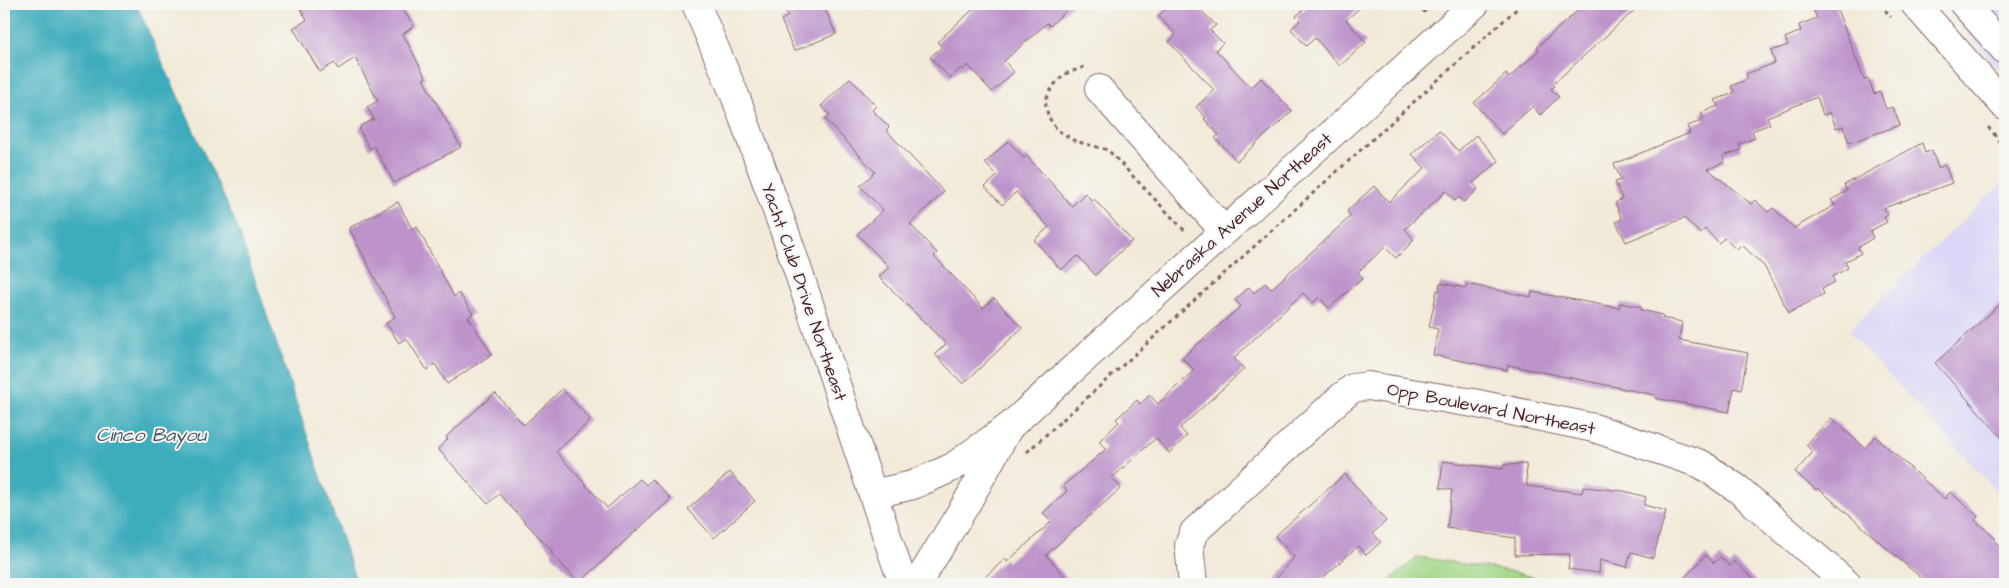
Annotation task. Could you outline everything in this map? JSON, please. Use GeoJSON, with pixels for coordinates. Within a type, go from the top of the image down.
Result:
{"type":"FeatureCollection","features":[{"type":"Feature","properties":{"kind":"street","name":"Yacht Club Drive Northeast"},"geometry":{"type":"LineString","coordinates":[[696,4],[736,98],[786,235],[903,584]]}},
{"type":"Feature","properties":{"kind":"street"},"geometry":{"type":"LineString","coordinates":[[1915,4],[2005,106]]}},
{"type":"Feature","properties":{"kind":"street"},"geometry":{"type":"LineString","coordinates":[[1964,4],[2005,50]]}},
{"type":"Feature","properties":{"kind":"street","name":"Nebraska Avenue Northeast"},"geometry":{"type":"LineString","coordinates":[[873,494],[913,485],[953,467],[1009,427],[1467,6]]}},
{"type":"Feature","properties":{"kind":"street"},"geometry":{"type":"LineString","coordinates":[[1099,89],[1224,231]]}},
{"type":"Feature","properties":{"kind":"street","name":"Opp Boulevard Northeast"},"geometry":{"type":"LineString","coordinates":[[1193,584],[1189,545],[1194,532],[1338,400],[1353,388],[1368,386],[1473,403],[1594,428],[1701,464],[1738,489],[1847,584]]}},
{"type":"Feature","properties":{"kind":"street","name":"Nebraska Avenue Northeast"},"geometry":{"type":"LineString","coordinates":[[917,584],[966,504],[1009,427]]}},
{"type":"Feature","properties":{"kind":"path"},"geometry":{"type":"LineString","coordinates":[[1023,455],[1522,4]]}},
{"type":"Feature","properties":{"kind":"shaded area"},"geometry":{"type":"Polygon","coordinates":[[[1942,4],[2005,4],[2005,76],[1942,4]]]}},
{"type":"Feature","properties":{"kind":"shaded area"},"geometry":{"type":"Polygon","coordinates":[[[2005,180],[2005,500],[1848,331],[2005,180]]]}},
{"type":"Feature","properties":{"kind":"green space"},"geometry":{"type":"Polygon","coordinates":[[[1418,557],[1510,571],[1557,584],[1385,584],[1418,557]]]}},
{"type":"Feature","properties":{"kind":"water","name":"Cinco Bayou"},"geometry":{"type":"Polygon","coordinates":[[[4,4],[136,4],[237,226],[357,584],[4,584],[4,4]]]}},
{"type":"Feature","properties":{"kind":"building"},"geometry":{"type":"Polygon","coordinates":[[[297,4],[399,4],[414,26],[403,34],[426,78],[423,79],[461,147],[394,183],[374,146],[370,149],[359,129],[361,128],[360,126],[374,119],[367,107],[378,101],[355,58],[338,69],[334,63],[320,72],[293,28],[307,20],[297,4]]]}},
{"type":"Feature","properties":{"kind":"building"},"geometry":{"type":"Polygon","coordinates":[[[783,4],[823,4],[836,34],[794,51],[781,20],[788,16],[783,4]]]}},
{"type":"Feature","properties":{"kind":"building"},"geometry":{"type":"Polygon","coordinates":[[[979,4],[1073,4],[1050,26],[1047,23],[1004,61],[1014,72],[992,92],[968,65],[963,70],[961,68],[950,78],[930,57],[942,47],[937,42],[979,4]]]}},
{"type":"Feature","properties":{"kind":"building"},"geometry":{"type":"Polygon","coordinates":[[[1171,4],[1194,4],[1216,25],[1210,30],[1223,43],[1216,50],[1251,88],[1261,78],[1292,111],[1237,161],[1215,138],[1219,135],[1196,107],[1214,90],[1169,42],[1176,35],[1158,16],[1171,4]]]}},
{"type":"Feature","properties":{"kind":"building"},"geometry":{"type":"Polygon","coordinates":[[[1310,4],[1364,4],[1346,20],[1366,42],[1340,66],[1315,38],[1306,46],[1291,29],[1300,20],[1296,16],[1310,4]]]}},
{"type":"Feature","properties":{"kind":"building"},"geometry":{"type":"Polygon","coordinates":[[[1585,4],[1641,4],[1553,84],[1555,86],[1551,89],[1559,97],[1540,115],[1533,106],[1502,134],[1474,103],[1506,74],[1509,78],[1539,50],[1537,47],[1585,4]]]}},
{"type":"Feature","properties":{"kind":"building"},"geometry":{"type":"Polygon","coordinates":[[[1811,4],[1835,4],[1864,79],[1868,78],[1874,94],[1880,92],[1886,109],[1893,107],[1900,125],[1849,143],[1843,126],[1836,128],[1830,112],[1823,115],[1817,97],[1767,117],[1770,124],[1752,131],[1755,138],[1739,144],[1741,150],[1723,156],[1725,162],[1708,169],[1751,204],[1755,200],[1768,212],[1773,208],[1794,228],[1835,205],[1831,200],[1847,191],[1844,185],[1922,143],[1925,153],[1932,150],[1938,168],[1945,165],[1952,183],[1884,208],[1888,215],[1884,217],[1887,222],[1870,231],[1873,238],[1858,247],[1861,253],[1845,262],[1848,268],[1832,277],[1835,282],[1822,289],[1824,294],[1789,313],[1764,266],[1742,245],[1737,250],[1724,238],[1719,243],[1705,229],[1701,234],[1684,218],[1626,242],[1616,222],[1622,219],[1615,203],[1622,199],[1615,182],[1621,180],[1614,164],[1690,133],[1687,126],[1704,120],[1701,113],[1718,106],[1715,100],[1734,93],[1731,86],[1748,79],[1746,74],[1775,63],[1771,51],[1788,45],[1785,38],[1801,31],[1799,25],[1817,18],[1811,4]]]}},
{"type":"Feature","properties":{"kind":"building"},"geometry":{"type":"Polygon","coordinates":[[[850,78],[876,106],[872,110],[889,127],[886,130],[944,192],[910,224],[937,253],[934,256],[983,308],[994,298],[1022,328],[963,384],[935,354],[946,344],[879,277],[889,267],[857,234],[883,210],[860,186],[875,172],[825,119],[830,115],[821,106],[850,78]]]}},
{"type":"Feature","properties":{"kind":"building"},"geometry":{"type":"Polygon","coordinates":[[[1439,130],[1458,151],[1476,135],[1499,161],[1473,183],[1478,189],[1464,202],[1459,197],[1455,201],[1446,191],[1405,229],[1414,240],[1396,258],[1385,247],[1358,272],[1363,278],[1329,308],[1319,297],[1313,303],[1303,293],[1234,358],[1244,369],[1180,428],[1187,436],[1169,453],[1156,438],[1112,478],[1121,488],[1046,555],[1072,584],[977,584],[1005,559],[1007,562],[1051,522],[1043,513],[1067,491],[1063,486],[1106,449],[1099,441],[1119,422],[1116,419],[1137,400],[1140,404],[1150,395],[1158,404],[1194,370],[1182,358],[1241,306],[1235,300],[1249,287],[1254,293],[1265,283],[1271,289],[1351,216],[1347,211],[1374,186],[1389,202],[1425,168],[1412,154],[1439,130]]]}},
{"type":"Feature","properties":{"kind":"building"},"geometry":{"type":"Polygon","coordinates":[[[1008,141],[1024,158],[1026,155],[1072,206],[1085,193],[1092,201],[1094,199],[1132,241],[1095,275],[1078,256],[1061,270],[1034,240],[1049,227],[1016,192],[1002,205],[985,187],[997,176],[985,163],[1008,141]]]}},
{"type":"Feature","properties":{"kind":"building"},"geometry":{"type":"Polygon","coordinates":[[[398,202],[412,229],[417,227],[454,297],[459,293],[473,314],[468,317],[492,354],[447,384],[435,364],[427,370],[406,338],[399,343],[386,323],[395,317],[349,228],[398,202]]]}},
{"type":"Feature","properties":{"kind":"building"},"geometry":{"type":"Polygon","coordinates":[[[1440,283],[1466,288],[1467,284],[1531,297],[1532,292],[1619,308],[1620,303],[1641,307],[1641,310],[1663,315],[1662,318],[1682,322],[1679,340],[1748,353],[1741,390],[1734,388],[1729,412],[1655,398],[1655,395],[1508,365],[1507,370],[1433,355],[1438,329],[1429,327],[1440,283]]]}},
{"type":"Feature","properties":{"kind":"building"},"geometry":{"type":"Polygon","coordinates":[[[2005,300],[2005,441],[1935,363],[2005,300]]]}},
{"type":"Feature","properties":{"kind":"building"},"geometry":{"type":"Polygon","coordinates":[[[562,389],[591,420],[556,452],[607,508],[640,479],[646,485],[652,479],[671,499],[579,583],[499,494],[488,504],[438,449],[448,439],[446,437],[495,393],[524,425],[562,389]]]}},
{"type":"Feature","properties":{"kind":"building"},"geometry":{"type":"Polygon","coordinates":[[[1831,418],[1865,448],[1875,436],[1945,499],[1950,492],[1978,516],[1975,520],[1996,539],[1994,541],[2005,551],[2005,584],[1928,584],[1818,488],[1816,490],[1795,472],[1813,452],[1806,445],[1831,418]]]}},
{"type":"Feature","properties":{"kind":"building"},"geometry":{"type":"Polygon","coordinates":[[[1443,461],[1503,469],[1503,465],[1526,464],[1527,486],[1582,493],[1583,487],[1624,491],[1646,497],[1644,505],[1666,511],[1653,558],[1631,552],[1627,567],[1600,560],[1599,573],[1568,569],[1570,554],[1515,555],[1515,538],[1447,528],[1452,490],[1440,488],[1443,461]]]}},
{"type":"Feature","properties":{"kind":"building"},"geometry":{"type":"Polygon","coordinates":[[[730,472],[755,501],[714,538],[688,509],[730,472]]]}},
{"type":"Feature","properties":{"kind":"building"},"geometry":{"type":"Polygon","coordinates":[[[1345,474],[1386,521],[1373,533],[1381,542],[1366,555],[1358,546],[1316,584],[1272,584],[1294,557],[1275,536],[1345,474]]]}},
{"type":"Feature","properties":{"kind":"building"},"geometry":{"type":"Polygon","coordinates":[[[1706,555],[1714,563],[1720,557],[1730,566],[1734,561],[1759,584],[1679,584],[1706,555]]]}}]}
